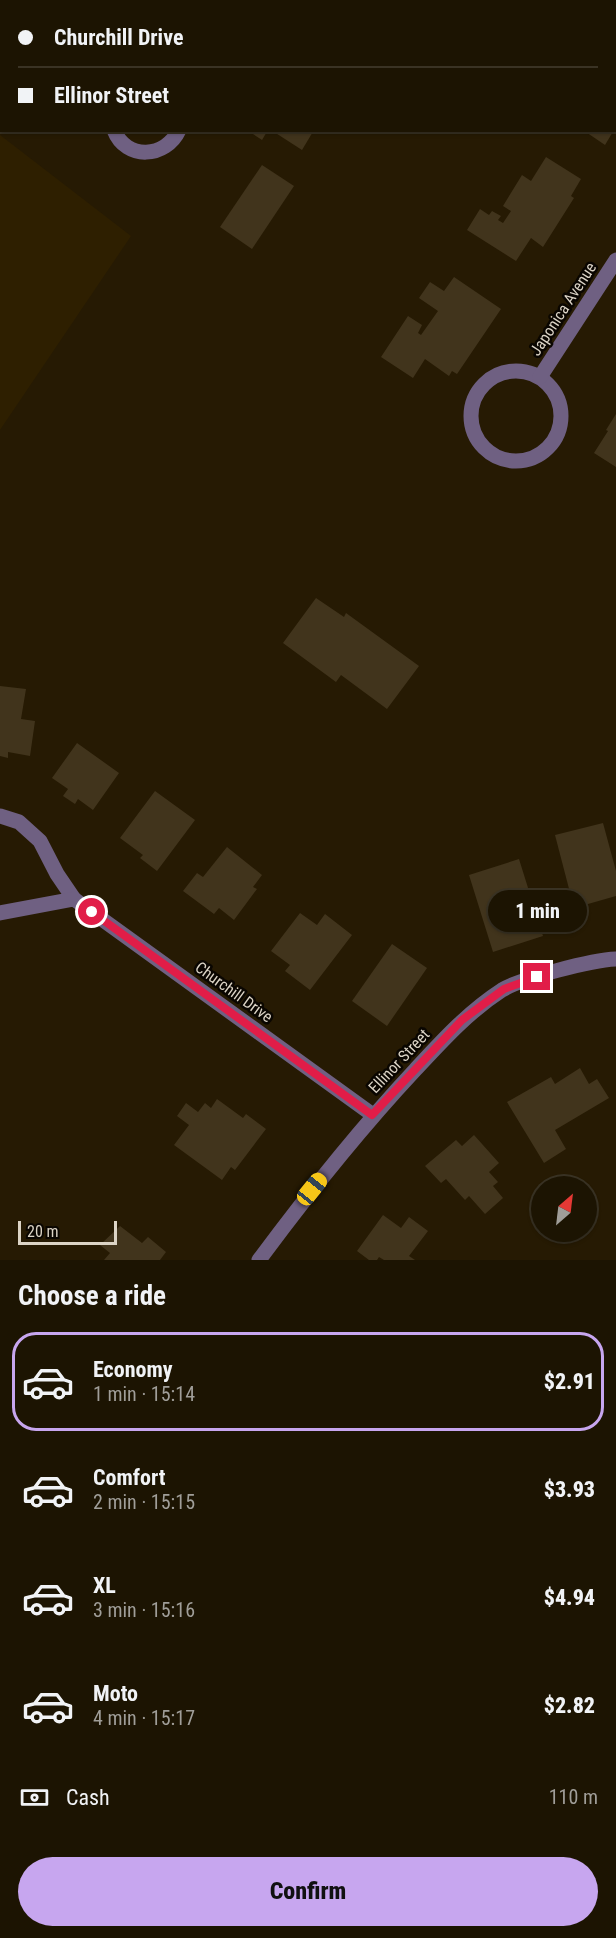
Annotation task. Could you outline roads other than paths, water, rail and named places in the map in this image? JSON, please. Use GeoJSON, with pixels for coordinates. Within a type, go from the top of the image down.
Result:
{"type":"FeatureCollection","features":[{"type":"Feature","properties":{"kind":"street"},"geometry":{"type":"LineString","coordinates":[[115,132],[125,145],[134,151],[146,153],[168,146],[178,132]]}},
{"type":"Feature","properties":{"kind":"street","name":"Japonica Avenue"},"geometry":{"type":"LineString","coordinates":[[540,377],[616,260]]}},
{"type":"Feature","properties":{"kind":"street","name":"Japonica Avenue"},"geometry":{"type":"LineString","coordinates":[[510,371],[525,371],[540,377],[551,387],[559,400],[562,414],[560,428],[554,441],[544,452],[531,459],[517,462],[502,460],[490,454],[479,443],[472,429],[470,414],[473,398],[482,385],[495,376],[510,371]]}},
{"type":"Feature","properties":{"kind":"street","name":"Churchill Drive"},"geometry":{"type":"LineString","coordinates":[[0,816],[19,822],[40,841],[57,874],[74,899],[372,1115]]}},
{"type":"Feature","properties":{"kind":"street"},"geometry":{"type":"LineString","coordinates":[[0,913],[74,899]]}},
{"type":"Feature","properties":{"kind":"street","name":"Ellinor Street"},"geometry":{"type":"LineString","coordinates":[[259,1260],[297,1208],[372,1115],[462,1020],[504,989],[553,972],[616,959]]}}]}
